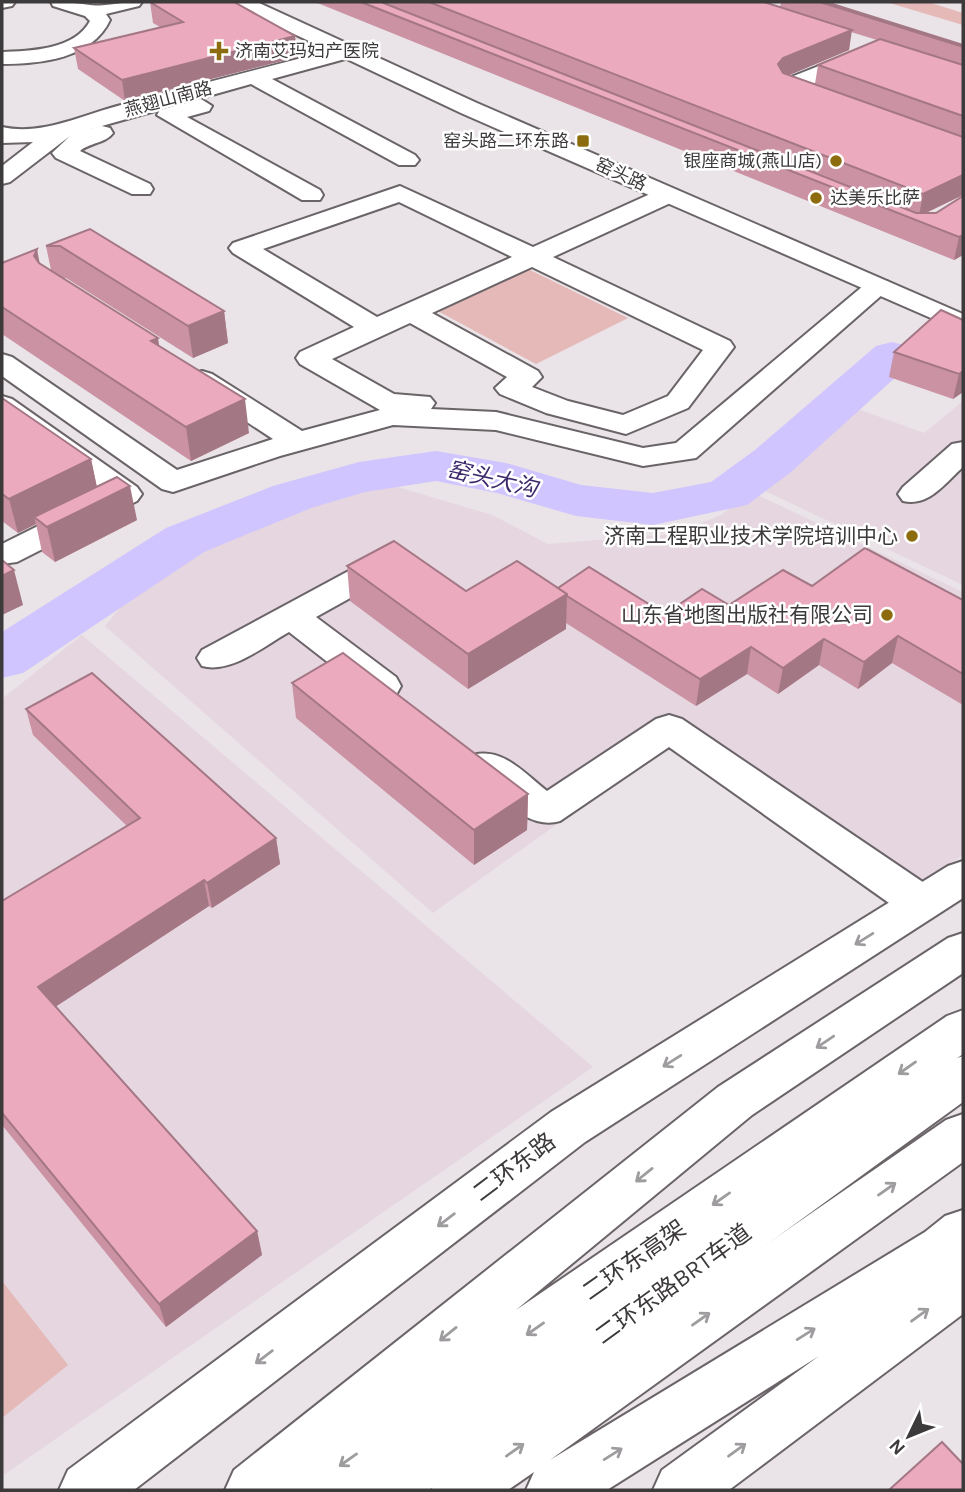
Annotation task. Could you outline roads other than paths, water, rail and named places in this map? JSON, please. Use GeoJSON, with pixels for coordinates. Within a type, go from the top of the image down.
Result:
{"type":"FeatureCollection","features":[{"type":"Feature","properties":{"kind":"main road"},"geometry":{"type":"LineString","coordinates":[[2,58],[41,55],[86,40],[97,30],[100,20],[92,12],[60,2]]}},
{"type":"Feature","properties":{"kind":"main road"},"geometry":{"type":"LineString","coordinates":[[92,12],[132,2]]}},
{"type":"Feature","properties":{"kind":"main road","name":"窑头路"},"geometry":{"type":"LineString","coordinates":[[251,3],[349,52],[963,324]]}},
{"type":"Feature","properties":{"kind":"main road"},"geometry":{"type":"LineString","coordinates":[[839,105],[789,86],[882,51],[849,40]]}},
{"type":"Feature","properties":{"kind":"main road","name":"燕翅山南路"},"geometry":{"type":"LineString","coordinates":[[2,177],[60,132],[112,114],[349,52]]}},
{"type":"Feature","properties":{"kind":"main road"},"geometry":{"type":"LineString","coordinates":[[253,77],[407,160]]}},
{"type":"Feature","properties":{"kind":"main road"},"geometry":{"type":"LineString","coordinates":[[141,189],[64,153],[79,140],[275,88]]}},
{"type":"Feature","properties":{"kind":"main road"},"geometry":{"type":"LineString","coordinates":[[168,115],[311,195]]}},
{"type":"Feature","properties":{"kind":"main road"},"geometry":{"type":"LineString","coordinates":[[2,134],[9,138],[60,132]]}},
{"type":"Feature","properties":{"kind":"main road"},"geometry":{"type":"LineString","coordinates":[[375,328],[242,248],[400,193],[720,348],[678,402],[626,425],[557,407],[510,388]]}},
{"type":"Feature","properties":{"kind":"main road"},"geometry":{"type":"LineString","coordinates":[[410,312],[528,377],[482,404],[388,403],[310,358],[375,328],[667,194]]}},
{"type":"Feature","properties":{"kind":"main road"},"geometry":{"type":"LineString","coordinates":[[2,363],[173,482],[297,441],[392,416],[496,421],[643,457],[685,451],[878,287]]}},
{"type":"Feature","properties":{"kind":"main road"},"geometry":{"type":"LineString","coordinates":[[183,367],[297,441]]}},
{"type":"Feature","properties":{"kind":"main road"},"geometry":{"type":"LineString","coordinates":[[2,405],[126,494],[3,562]]}},
{"type":"Feature","properties":{"kind":"main road"},"geometry":{"type":"LineString","coordinates":[[914,494],[963,451]]}},
{"type":"Feature","properties":{"kind":"main road"},"geometry":{"type":"LineString","coordinates":[[215,658],[394,560]]}},
{"type":"Feature","properties":{"kind":"main road"},"geometry":{"type":"LineString","coordinates":[[291,616],[413,709]]}},
{"type":"Feature","properties":{"kind":"main road"},"geometry":{"type":"LineString","coordinates":[[457,743],[546,811],[669,728],[921,903]]}},
{"type":"Feature","properties":{"kind":"main road","name":"二环东路"},"geometry":{"type":"LineString","coordinates":[[88,1490],[568,1127],[963,877]]}},
{"type":"Feature","properties":{"kind":"main road"},"geometry":{"type":"LineString","coordinates":[[254,1490],[735,1101],[963,950]]}},
{"type":"Feature","properties":{"kind":"main road","name":"二环东高架"},"geometry":{"type":"LineString","coordinates":[[304,1490],[963,1029]]}},
{"type":"Feature","properties":{"kind":"main road","name":"二环东路BRT车道"},"geometry":{"type":"LineString","coordinates":[[381,1490],[963,1076]]}},
{"type":"Feature","properties":{"kind":"main road"},"geometry":{"type":"LineString","coordinates":[[460,1490],[963,1135]]}},
{"type":"Feature","properties":{"kind":"main road"},"geometry":{"type":"LineString","coordinates":[[555,1490],[943,1249],[963,1233]]}},
{"type":"Feature","properties":{"kind":"main road"},"geometry":{"type":"LineString","coordinates":[[682,1490],[963,1283]]}},
{"type":"Feature","properties":{"kind":"waterway","name":"窑头大沟"},"geometry":{"type":"LineString","coordinates":[[2,659],[185,540],[292,497],[359,477],[436,466],[506,479],[576,500],[653,509],[728,494],[773,461],[892,356]]}},
{"type":"Feature","properties":{"kind":"place","name":"济南艾玛妇产医院"},"geometry":{"type":"Point","coordinates":[219,51]}},
{"type":"Feature","properties":{"kind":"place","name":"窑头路二环东路"},"geometry":{"type":"Point","coordinates":[583,141]}},
{"type":"Feature","properties":{"kind":"place","name":"银座商城(燕山店)"},"geometry":{"type":"Point","coordinates":[836,161]}},
{"type":"Feature","properties":{"kind":"place","name":"达美乐比萨"},"geometry":{"type":"Point","coordinates":[816,198]}},
{"type":"Feature","properties":{"kind":"place","name":"济南工程职业技术学院培训中心"},"geometry":{"type":"Point","coordinates":[912,536]}},
{"type":"Feature","properties":{"kind":"place","name":"山东省地图出版社有限公司"},"geometry":{"type":"Point","coordinates":[887,615]}}]}
